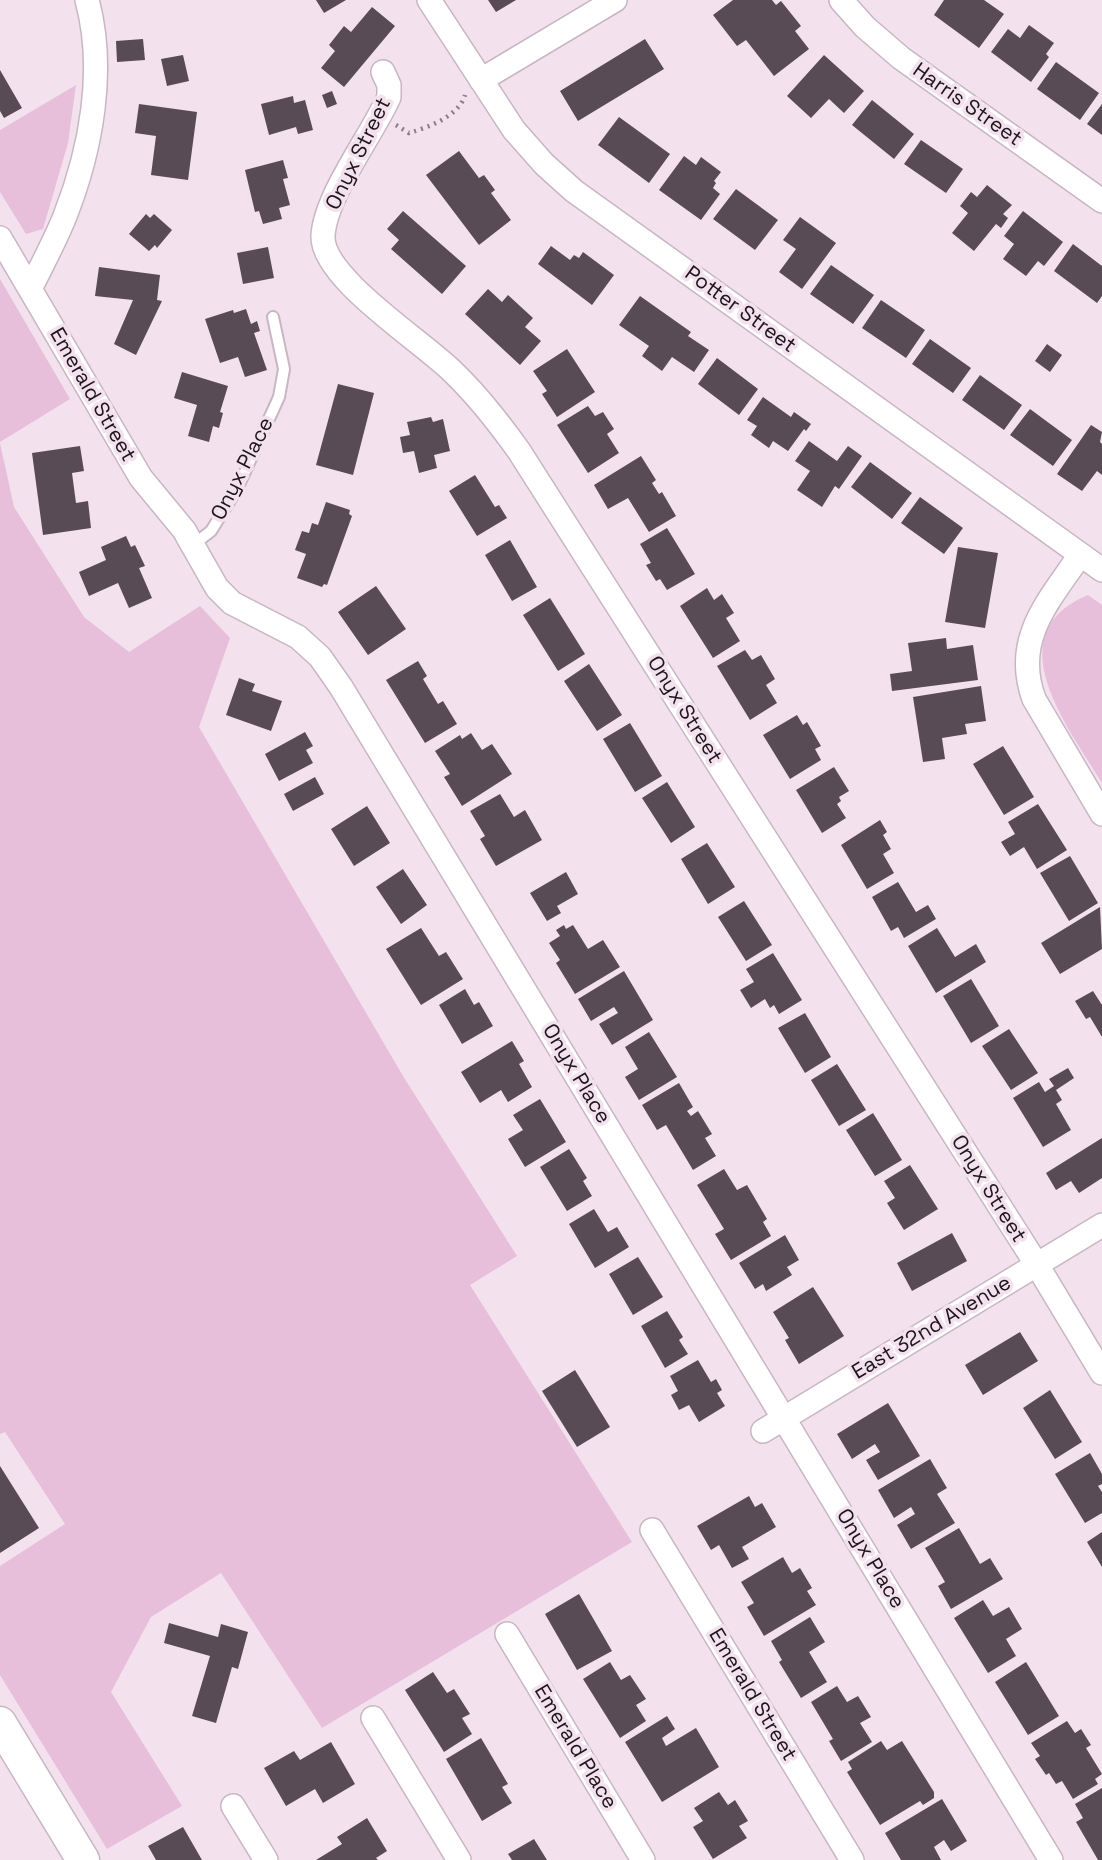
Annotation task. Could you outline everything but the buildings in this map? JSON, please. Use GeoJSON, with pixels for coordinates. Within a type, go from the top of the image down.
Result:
{"type":"FeatureCollection","features":[{"type":"Feature","properties":{"kind":"street"},"geometry":{"type":"LineString","coordinates":[[30,289],[65,216],[86,147],[96,83],[91,14],[87,0]]}},
{"type":"Feature","properties":{"kind":"street","name":"Potter Street"},"geometry":{"type":"LineString","coordinates":[[429,0],[514,130],[544,164],[574,191],[1102,570]]}},
{"type":"Feature","properties":{"kind":"street"},"geometry":{"type":"LineString","coordinates":[[481,80],[615,0]]}},
{"type":"Feature","properties":{"kind":"street","name":"Harris Street"},"geometry":{"type":"LineString","coordinates":[[841,0],[865,27],[901,58],[1102,201]]}},
{"type":"Feature","properties":{"kind":"street","name":"Onyx Street"},"geometry":{"type":"LineString","coordinates":[[383,72],[390,90],[379,119],[333,204],[323,236],[327,256],[363,297],[452,370],[488,408],[519,451],[1037,1265],[1102,1373]]}},
{"type":"Feature","properties":{"kind":"street","name":"Emerald Street"},"geometry":{"type":"LineString","coordinates":[[0,237],[141,478],[193,545]]}},
{"type":"Feature","properties":{"kind":"street","name":"Onyx Place"},"geometry":{"type":"LineString","coordinates":[[193,545],[217,588],[232,603],[298,637],[320,657],[341,687],[1051,1860]]}},
{"type":"Feature","properties":{"kind":"street"},"geometry":{"type":"LineString","coordinates":[[1080,555],[1037,620],[1030,636],[1027,667],[1034,699],[1102,814]]}},
{"type":"Feature","properties":{"kind":"street","name":"East 32nd Avenue"},"geometry":{"type":"LineString","coordinates":[[763,1432],[1102,1225]]}},
{"type":"Feature","properties":{"kind":"street","name":"Emerald Street"},"geometry":{"type":"LineString","coordinates":[[652,1530],[852,1860]]}},
{"type":"Feature","properties":{"kind":"street","name":"Emerald Place"},"geometry":{"type":"LineString","coordinates":[[507,1634],[643,1860]]}},
{"type":"Feature","properties":{"kind":"street"},"geometry":{"type":"LineString","coordinates":[[373,1718],[459,1860]]}},
{"type":"Feature","properties":{"kind":"street"},"geometry":{"type":"LineString","coordinates":[[0,1723],[83,1860]]}},
{"type":"Feature","properties":{"kind":"street"},"geometry":{"type":"LineString","coordinates":[[233,1806],[266,1860]]}},
{"type":"Feature","properties":{"kind":"lane","name":"Onyx Place"},"geometry":{"type":"LineString","coordinates":[[193,545],[211,531],[236,489],[279,397],[284,369],[273,317]]}},
{"type":"Feature","properties":{"kind":"path"},"geometry":{"type":"LineString","coordinates":[[379,119],[397,125],[409,133],[415,131],[459,108],[468,90],[481,80]]}},
{"type":"Feature","properties":{"kind":"shaded area"},"geometry":{"type":"Polygon","coordinates":[[[76,85],[68,143],[43,229],[26,234],[0,192],[0,130],[76,85]]]}},
{"type":"Feature","properties":{"kind":"shaded area"},"geometry":{"type":"Polygon","coordinates":[[[0,279],[70,399],[0,442],[0,279]]]}},
{"type":"Feature","properties":{"kind":"shaded area"},"geometry":{"type":"Polygon","coordinates":[[[0,443],[14,507],[84,617],[129,652],[200,606],[230,638],[199,727],[403,1076],[517,1256],[470,1285],[632,1542],[322,1728],[221,1573],[151,1617],[111,1692],[182,1806],[107,1849],[0,1675],[0,1566],[65,1524],[5,1432],[0,1434],[0,443]]]}},
{"type":"Feature","properties":{"kind":"shaded area"},"geometry":{"type":"Polygon","coordinates":[[[1088,595],[1102,605],[1102,783],[1058,710],[1047,683],[1042,657],[1046,633],[1060,612],[1088,595]]]}}]}
